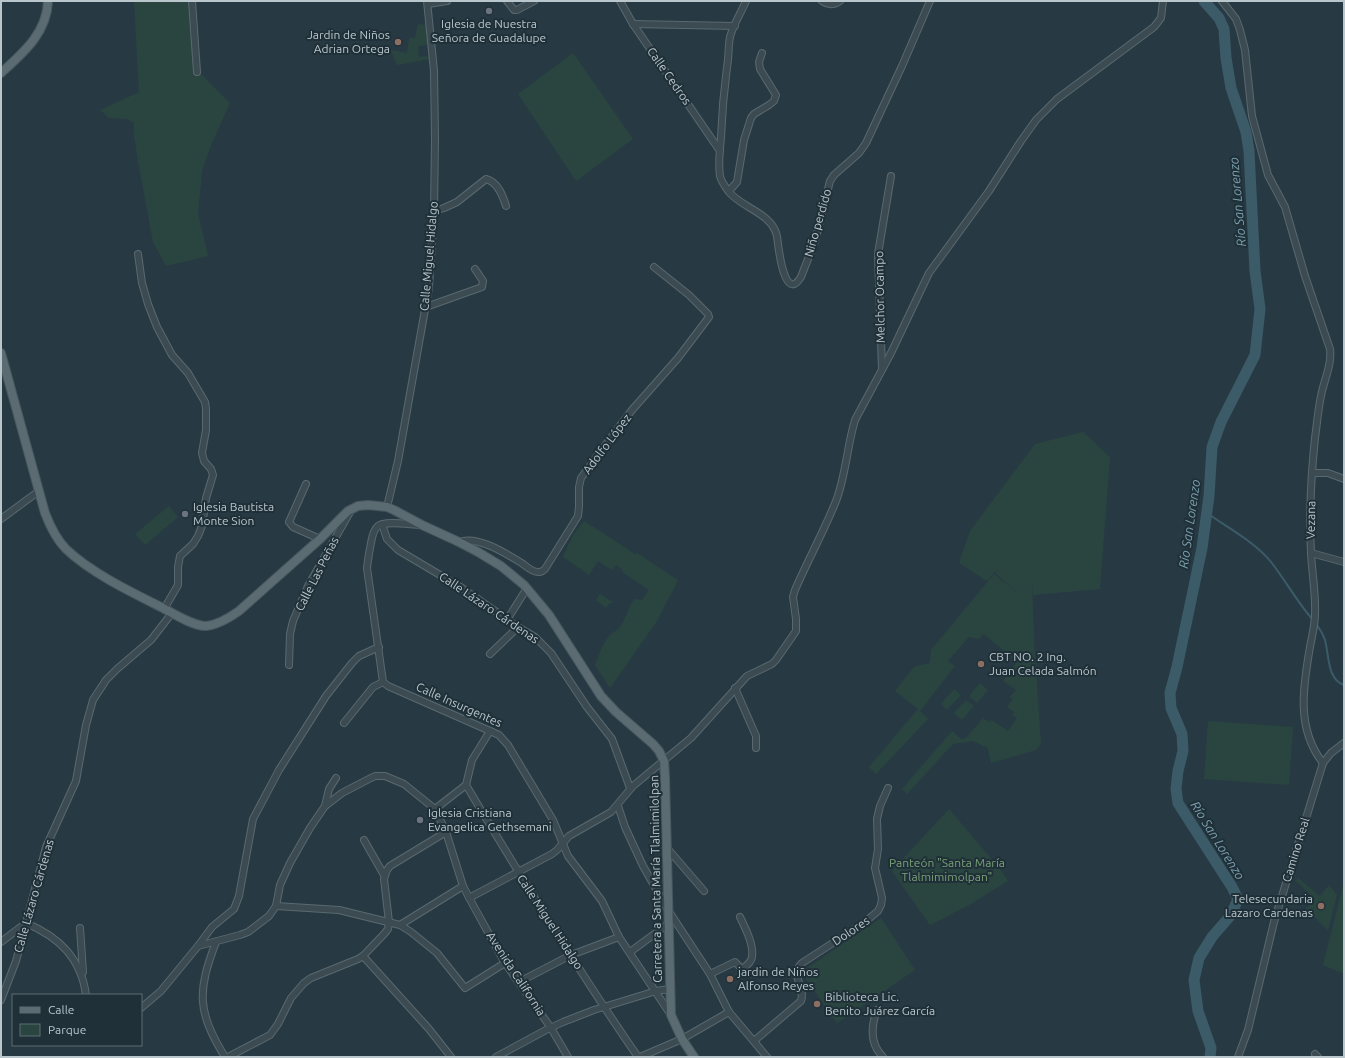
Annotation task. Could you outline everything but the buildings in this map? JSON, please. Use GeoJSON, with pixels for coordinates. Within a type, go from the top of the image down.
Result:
{"type":"FeatureCollection","features":[{"type":"Feature","properties":{"kind":"main road"},"geometry":{"type":"LineString","coordinates":[[1,73],[21,55],[38,34],[47,14],[48,1]]}},
{"type":"Feature","properties":{"kind":"main road","name":"Carretera a Santa María Tlalmimilolpan"},"geometry":{"type":"LineString","coordinates":[[1,353],[39,491],[50,527],[56,538],[65,548],[86,565],[143,598],[198,625],[205,626],[220,622],[239,611],[320,539],[344,514],[352,509],[368,505],[387,507],[422,526],[460,542],[501,566],[527,588],[561,631],[601,696],[616,712],[653,744],[659,751],[664,761],[670,1015]]}},
{"type":"Feature","properties":{"kind":"main road","name":"Calle Insurgentes"},"geometry":{"type":"LineString","coordinates":[[670,1015],[682,1039],[694,1057]]}},
{"type":"Feature","properties":{"kind":"street"},"geometry":{"type":"LineString","coordinates":[[192,1],[197,72]]}},
{"type":"Feature","properties":{"kind":"street"},"geometry":{"type":"LineString","coordinates":[[428,2],[447,1]]}},
{"type":"Feature","properties":{"kind":"street"},"geometry":{"type":"LineString","coordinates":[[507,1],[514,10],[517,10],[534,1]]}},
{"type":"Feature","properties":{"kind":"street","name":"Calle Cedros"},"geometry":{"type":"LineString","coordinates":[[620,1],[633,24],[720,151]]}},
{"type":"Feature","properties":{"kind":"street"},"geometry":{"type":"LineString","coordinates":[[720,151],[723,91],[730,37],[746,1]]}},
{"type":"Feature","properties":{"kind":"street"},"geometry":{"type":"LineString","coordinates":[[822,1],[831,5],[840,1]]}},
{"type":"Feature","properties":{"kind":"street","name":"Niño perdido"},"geometry":{"type":"LineString","coordinates":[[720,151],[720,177],[729,191],[772,225],[777,236],[778,251],[786,279],[794,283],[799,281],[816,241],[830,181],[834,175],[859,153],[866,143],[930,1]]}},
{"type":"Feature","properties":{"kind":"street"},"geometry":{"type":"LineString","coordinates":[[469,898],[552,854],[568,836],[605,816],[618,806],[630,788],[691,738],[747,676],[772,664],[776,660],[796,630],[796,619],[793,605],[795,590],[836,500],[842,482],[852,431],[856,420],[909,317],[929,273],[989,191],[1020,141],[1033,125],[1057,98],[1154,27],[1161,18],[1163,1]]}},
{"type":"Feature","properties":{"kind":"street","name":"Vezana"},"geometry":{"type":"LineString","coordinates":[[1222,1],[1236,19],[1240,30],[1245,50],[1252,116],[1268,175],[1284,207],[1331,355],[1321,395],[1313,473],[1310,518],[1315,614],[1304,682],[1304,708],[1310,738],[1316,754],[1323,763]]}},
{"type":"Feature","properties":{"kind":"street","name":"Calle Miguel Hidalgo"},"geometry":{"type":"LineString","coordinates":[[387,507],[398,461],[430,280],[434,211],[434,84],[428,2]]}},
{"type":"Feature","properties":{"kind":"street"},"geometry":{"type":"LineString","coordinates":[[633,24],[735,26]]}},
{"type":"Feature","properties":{"kind":"street"},"geometry":{"type":"LineString","coordinates":[[729,191],[737,182],[744,140],[751,118],[754,114],[769,105],[774,100],[776,95],[760,68],[759,62],[762,53]]}},
{"type":"Feature","properties":{"kind":"street","name":"Melchor Ocampo"},"geometry":{"type":"LineString","coordinates":[[882,371],[878,254],[891,176]]}},
{"type":"Feature","properties":{"kind":"street"},"geometry":{"type":"LineString","coordinates":[[434,211],[457,202],[486,179],[491,181],[500,191],[506,206]]}},
{"type":"Feature","properties":{"kind":"street","name":"Calle Lázaro Cárdenas"},"geometry":{"type":"LineString","coordinates":[[1,1000],[10,978],[46,847],[76,781],[86,725],[93,700],[106,680],[151,640],[165,624],[168,611],[178,585],[178,567],[180,556],[193,544],[198,536],[202,526],[206,498],[213,475],[211,469],[204,461],[202,453],[206,430],[205,402],[188,373],[172,355],[157,328],[143,289],[138,254]]}},
{"type":"Feature","properties":{"kind":"street","name":"Adolfo López"},"geometry":{"type":"LineString","coordinates":[[460,542],[468,540],[484,544],[512,557],[534,571],[539,573],[544,570],[578,516],[580,507],[579,487],[581,478],[632,410],[678,358],[709,317],[708,314],[689,295],[654,267]]}},
{"type":"Feature","properties":{"kind":"street"},"geometry":{"type":"LineString","coordinates":[[426,307],[482,287],[483,281],[475,269]]}},
{"type":"Feature","properties":{"kind":"street"},"geometry":{"type":"LineString","coordinates":[[1313,473],[1328,473],[1344,479]]}},
{"type":"Feature","properties":{"kind":"street"},"geometry":{"type":"LineString","coordinates":[[306,484],[289,522],[293,527],[320,539]]}},
{"type":"Feature","properties":{"kind":"street"},"geometry":{"type":"LineString","coordinates":[[1,520],[39,491]]}},
{"type":"Feature","properties":{"kind":"street","name":"Calle Las Peñas"},"geometry":{"type":"LineString","coordinates":[[289,665],[290,634],[293,621],[308,586],[352,509]]}},
{"type":"Feature","properties":{"kind":"street"},"geometry":{"type":"LineString","coordinates":[[344,723],[373,686],[383,682],[368,568],[368,560],[375,530],[382,524],[390,523],[422,526]]}},
{"type":"Feature","properties":{"kind":"street","name":"Calle Lázaro Cárdenas"},"geometry":{"type":"LineString","coordinates":[[382,524],[387,539],[398,550],[456,584],[518,628],[535,637],[551,653],[587,707],[612,739],[630,788]]}},
{"type":"Feature","properties":{"kind":"street"},"geometry":{"type":"LineString","coordinates":[[1311,554],[1344,562]]}},
{"type":"Feature","properties":{"kind":"street"},"geometry":{"type":"LineString","coordinates":[[507,620],[527,588]]}},
{"type":"Feature","properties":{"kind":"street"},"geometry":{"type":"LineString","coordinates":[[490,654],[518,628]]}},
{"type":"Feature","properties":{"kind":"street"},"geometry":{"type":"LineString","coordinates":[[142,1007],[161,991],[212,927],[234,908],[239,896],[253,819],[279,770],[326,696],[355,660],[364,653],[379,647]]}},
{"type":"Feature","properties":{"kind":"street","name":"Calle Insurgentes"},"geometry":{"type":"LineString","coordinates":[[383,682],[388,686],[499,735],[508,744],[553,820],[568,856],[602,901],[619,936],[656,991],[670,1015]]}},
{"type":"Feature","properties":{"kind":"street"},"geometry":{"type":"LineString","coordinates":[[735,688],[756,736],[756,748]]}},
{"type":"Feature","properties":{"kind":"street"},"geometry":{"type":"LineString","coordinates":[[435,810],[466,785],[472,760],[490,731]]}},
{"type":"Feature","properties":{"kind":"street","name":"Camino Real"},"geometry":{"type":"LineString","coordinates":[[1238,1057],[1248,1030],[1274,922],[1323,763],[1331,753],[1344,743]]}},
{"type":"Feature","properties":{"kind":"street","name":"Avenida California"},"geometry":{"type":"LineString","coordinates":[[276,906],[280,885],[287,869],[310,828],[325,806],[342,793],[365,781],[380,776],[385,776],[404,784],[435,810],[446,832],[463,886],[469,898],[505,963],[551,1028],[568,1057]]}},
{"type":"Feature","properties":{"kind":"street"},"geometry":{"type":"LineString","coordinates":[[325,806],[329,789],[336,778]]}},
{"type":"Feature","properties":{"kind":"street","name":"Calle Miguel Hidalgo"},"geometry":{"type":"LineString","coordinates":[[466,785],[518,872],[604,1008],[639,1057]]}},
{"type":"Feature","properties":{"kind":"street","name":"Dolores"},"geometry":{"type":"LineString","coordinates":[[754,1041],[801,1001],[802,993],[797,974],[798,967],[865,922],[878,911],[882,898],[875,868],[878,848],[877,819],[880,806],[888,788]]}},
{"type":"Feature","properties":{"kind":"street"},"geometry":{"type":"LineString","coordinates":[[618,806],[625,827],[643,866],[668,910],[710,974],[728,1012],[767,1057]]}},
{"type":"Feature","properties":{"kind":"street"},"geometry":{"type":"LineString","coordinates":[[384,875],[390,866],[446,832]]}},
{"type":"Feature","properties":{"kind":"street"},"geometry":{"type":"LineString","coordinates":[[216,942],[207,964],[202,990],[203,1009],[214,1038],[227,1057],[270,1035],[278,1024],[291,998],[311,978],[363,956],[388,929],[389,922],[384,875],[364,840]]}},
{"type":"Feature","properties":{"kind":"street"},"geometry":{"type":"LineString","coordinates":[[667,848],[704,891]]}},
{"type":"Feature","properties":{"kind":"street"},"geometry":{"type":"LineString","coordinates":[[400,925],[463,886]]}},
{"type":"Feature","properties":{"kind":"street"},"geometry":{"type":"LineString","coordinates":[[198,946],[236,937],[248,932],[269,916],[276,906],[338,910],[400,925],[412,932],[437,953],[465,988],[505,963]]}},
{"type":"Feature","properties":{"kind":"street"},"geometry":{"type":"LineString","coordinates":[[710,974],[735,962],[742,969],[751,960],[752,956],[750,941],[740,917]]}},
{"type":"Feature","properties":{"kind":"street"},"geometry":{"type":"LineString","coordinates":[[1,942],[26,923],[41,929],[62,946],[79,968],[83,978]]}},
{"type":"Feature","properties":{"kind":"street"},"geometry":{"type":"LineString","coordinates":[[630,952],[668,924]]}},
{"type":"Feature","properties":{"kind":"street"},"geometry":{"type":"LineString","coordinates":[[80,928],[83,978],[86,994]]}},
{"type":"Feature","properties":{"kind":"street"},"geometry":{"type":"LineString","coordinates":[[519,982],[571,955],[619,936]]}},
{"type":"Feature","properties":{"kind":"street"},"geometry":{"type":"LineString","coordinates":[[363,956],[429,1029],[451,1057]]}},
{"type":"Feature","properties":{"kind":"street"},"geometry":{"type":"LineString","coordinates":[[496,1057],[551,1028],[588,1013],[656,991],[670,989]]}},
{"type":"Feature","properties":{"kind":"street"},"geometry":{"type":"LineString","coordinates":[[877,1010],[873,1020],[873,1035],[876,1048],[883,1057]]}},
{"type":"Feature","properties":{"kind":"street"},"geometry":{"type":"LineString","coordinates":[[639,1057],[682,1039],[728,1012]]}},
{"type":"Feature","properties":{"kind":"green space"},"geometry":{"type":"Polygon","coordinates":[[[134,1],[188,1],[194,72],[200,73],[230,103],[211,145],[202,171],[198,213],[208,256],[166,266],[153,242],[138,161],[134,135],[134,123],[127,119],[109,118],[100,110],[139,92],[134,1]]]}},
{"type":"Feature","properties":{"kind":"green space"},"geometry":{"type":"Polygon","coordinates":[[[418,24],[427,25],[428,45],[418,46],[419,57],[429,56],[429,59],[397,65],[391,51],[407,53],[409,38],[415,38],[418,24]]]}},
{"type":"Feature","properties":{"kind":"green space"},"geometry":{"type":"Polygon","coordinates":[[[573,53],[633,139],[576,181],[518,94],[573,53]]]}},
{"type":"Feature","properties":{"kind":"green space"},"geometry":{"type":"Polygon","coordinates":[[[1083,432],[1110,457],[1100,589],[1033,595],[1032,580],[1034,640],[1041,744],[1036,750],[991,763],[988,748],[972,741],[953,744],[907,794],[902,789],[952,731],[961,739],[966,738],[983,718],[989,722],[991,720],[1008,731],[1017,718],[1012,715],[1014,712],[1007,707],[1013,699],[1010,697],[1016,690],[1003,681],[1017,662],[984,634],[979,639],[969,637],[948,661],[955,666],[920,711],[928,719],[876,774],[869,767],[918,709],[895,691],[914,667],[930,663],[931,650],[994,574],[1025,599],[995,573],[997,569],[987,581],[959,563],[970,531],[1035,444],[1083,432]]]}},
{"type":"Feature","properties":{"kind":"green space"},"geometry":{"type":"Polygon","coordinates":[[[169,506],[178,517],[145,545],[135,534],[169,506]]]}},
{"type":"Feature","properties":{"kind":"green space"},"geometry":{"type":"Polygon","coordinates":[[[584,521],[678,580],[657,621],[610,688],[595,665],[604,643],[621,625],[634,599],[642,600],[649,590],[622,572],[623,570],[616,565],[612,570],[598,561],[589,575],[563,557],[573,535],[584,521]]]}},
{"type":"Feature","properties":{"kind":"green space"},"geometry":{"type":"Polygon","coordinates":[[[600,594],[613,602],[612,604],[610,603],[606,608],[596,600],[600,594]]]}},
{"type":"Feature","properties":{"kind":"green space"},"geometry":{"type":"Polygon","coordinates":[[[980,683],[988,690],[977,703],[969,696],[980,683]]]}},
{"type":"Feature","properties":{"kind":"green space"},"geometry":{"type":"Polygon","coordinates":[[[954,689],[961,695],[947,710],[941,704],[954,689]]]}},
{"type":"Feature","properties":{"kind":"green space"},"geometry":{"type":"Polygon","coordinates":[[[966,700],[974,706],[962,720],[954,713],[966,700]]]}},
{"type":"Feature","properties":{"kind":"green space"},"geometry":{"type":"Polygon","coordinates":[[[1208,721],[1293,727],[1289,785],[1204,779],[1208,721]]]}},
{"type":"Feature","properties":{"kind":"green space","name":"Panteón \"Santa María Tlalmimimolpan\""},"geometry":{"type":"Polygon","coordinates":[[[949,809],[1000,869],[1008,881],[969,905],[930,925],[892,871],[949,809]]]}},
{"type":"Feature","properties":{"kind":"green space"},"geometry":{"type":"Polygon","coordinates":[[[1298,878],[1320,896],[1329,885],[1337,895],[1328,930],[1311,914],[1308,917],[1303,912],[1315,899],[1296,881],[1298,878]]]}},
{"type":"Feature","properties":{"kind":"green space"},"geometry":{"type":"Polygon","coordinates":[[[1344,882],[1344,974],[1323,965],[1344,882]]]}},
{"type":"Feature","properties":{"kind":"green space"},"geometry":{"type":"Polygon","coordinates":[[[881,918],[915,970],[837,1023],[801,972],[881,918]]]}},
{"type":"Feature","properties":{"kind":"waterway","name":"Río San Lorenzo"},"geometry":{"type":"LineString","coordinates":[[1204,1],[1219,18],[1224,29],[1226,58],[1231,88],[1246,132],[1249,151],[1255,271],[1260,309],[1255,355],[1221,422],[1212,447],[1209,496],[1202,548],[1177,667],[1170,693],[1171,708],[1182,734],[1183,751],[1178,771],[1176,789],[1178,803],[1232,887],[1238,899],[1231,915],[1212,937],[1199,958],[1194,980],[1198,1011],[1211,1048],[1210,1057]]}},
{"type":"Feature","properties":{"kind":"waterway"},"geometry":{"type":"LineString","coordinates":[[1207,513],[1265,555],[1313,620]]}},
{"type":"Feature","properties":{"kind":"waterway"},"geometry":{"type":"LineString","coordinates":[[1316,624],[1325,640],[1334,678],[1344,685]]}},
{"type":"Feature","properties":{"kind":"place","name":"Iglesia de Nuestra Señora de Guadalupe"},"geometry":{"type":"Point","coordinates":[489,11]}},
{"type":"Feature","properties":{"kind":"place","name":"Jardin de Niños Adrian Ortega"},"geometry":{"type":"Point","coordinates":[398,42]}},
{"type":"Feature","properties":{"kind":"place","name":"Iglesia Bautista Monte Sion"},"geometry":{"type":"Point","coordinates":[185,514]}},
{"type":"Feature","properties":{"kind":"place","name":"CBT NO. 2 Ing. Juan Celada Salmón"},"geometry":{"type":"Point","coordinates":[981,664]}},
{"type":"Feature","properties":{"kind":"place","name":"Iglesia Cristiana Evangelica Gethsemani"},"geometry":{"type":"Point","coordinates":[420,820]}},
{"type":"Feature","properties":{"kind":"place","name":"Telesecundaria Lazaro Cardenas"},"geometry":{"type":"Point","coordinates":[1321,906]}},
{"type":"Feature","properties":{"kind":"place","name":"jardin de Niños Alfonso Reyes"},"geometry":{"type":"Point","coordinates":[730,979]}},
{"type":"Feature","properties":{"kind":"place","name":"Biblioteca Lic. Benito Juárez García"},"geometry":{"type":"Point","coordinates":[817,1004]}}]}
